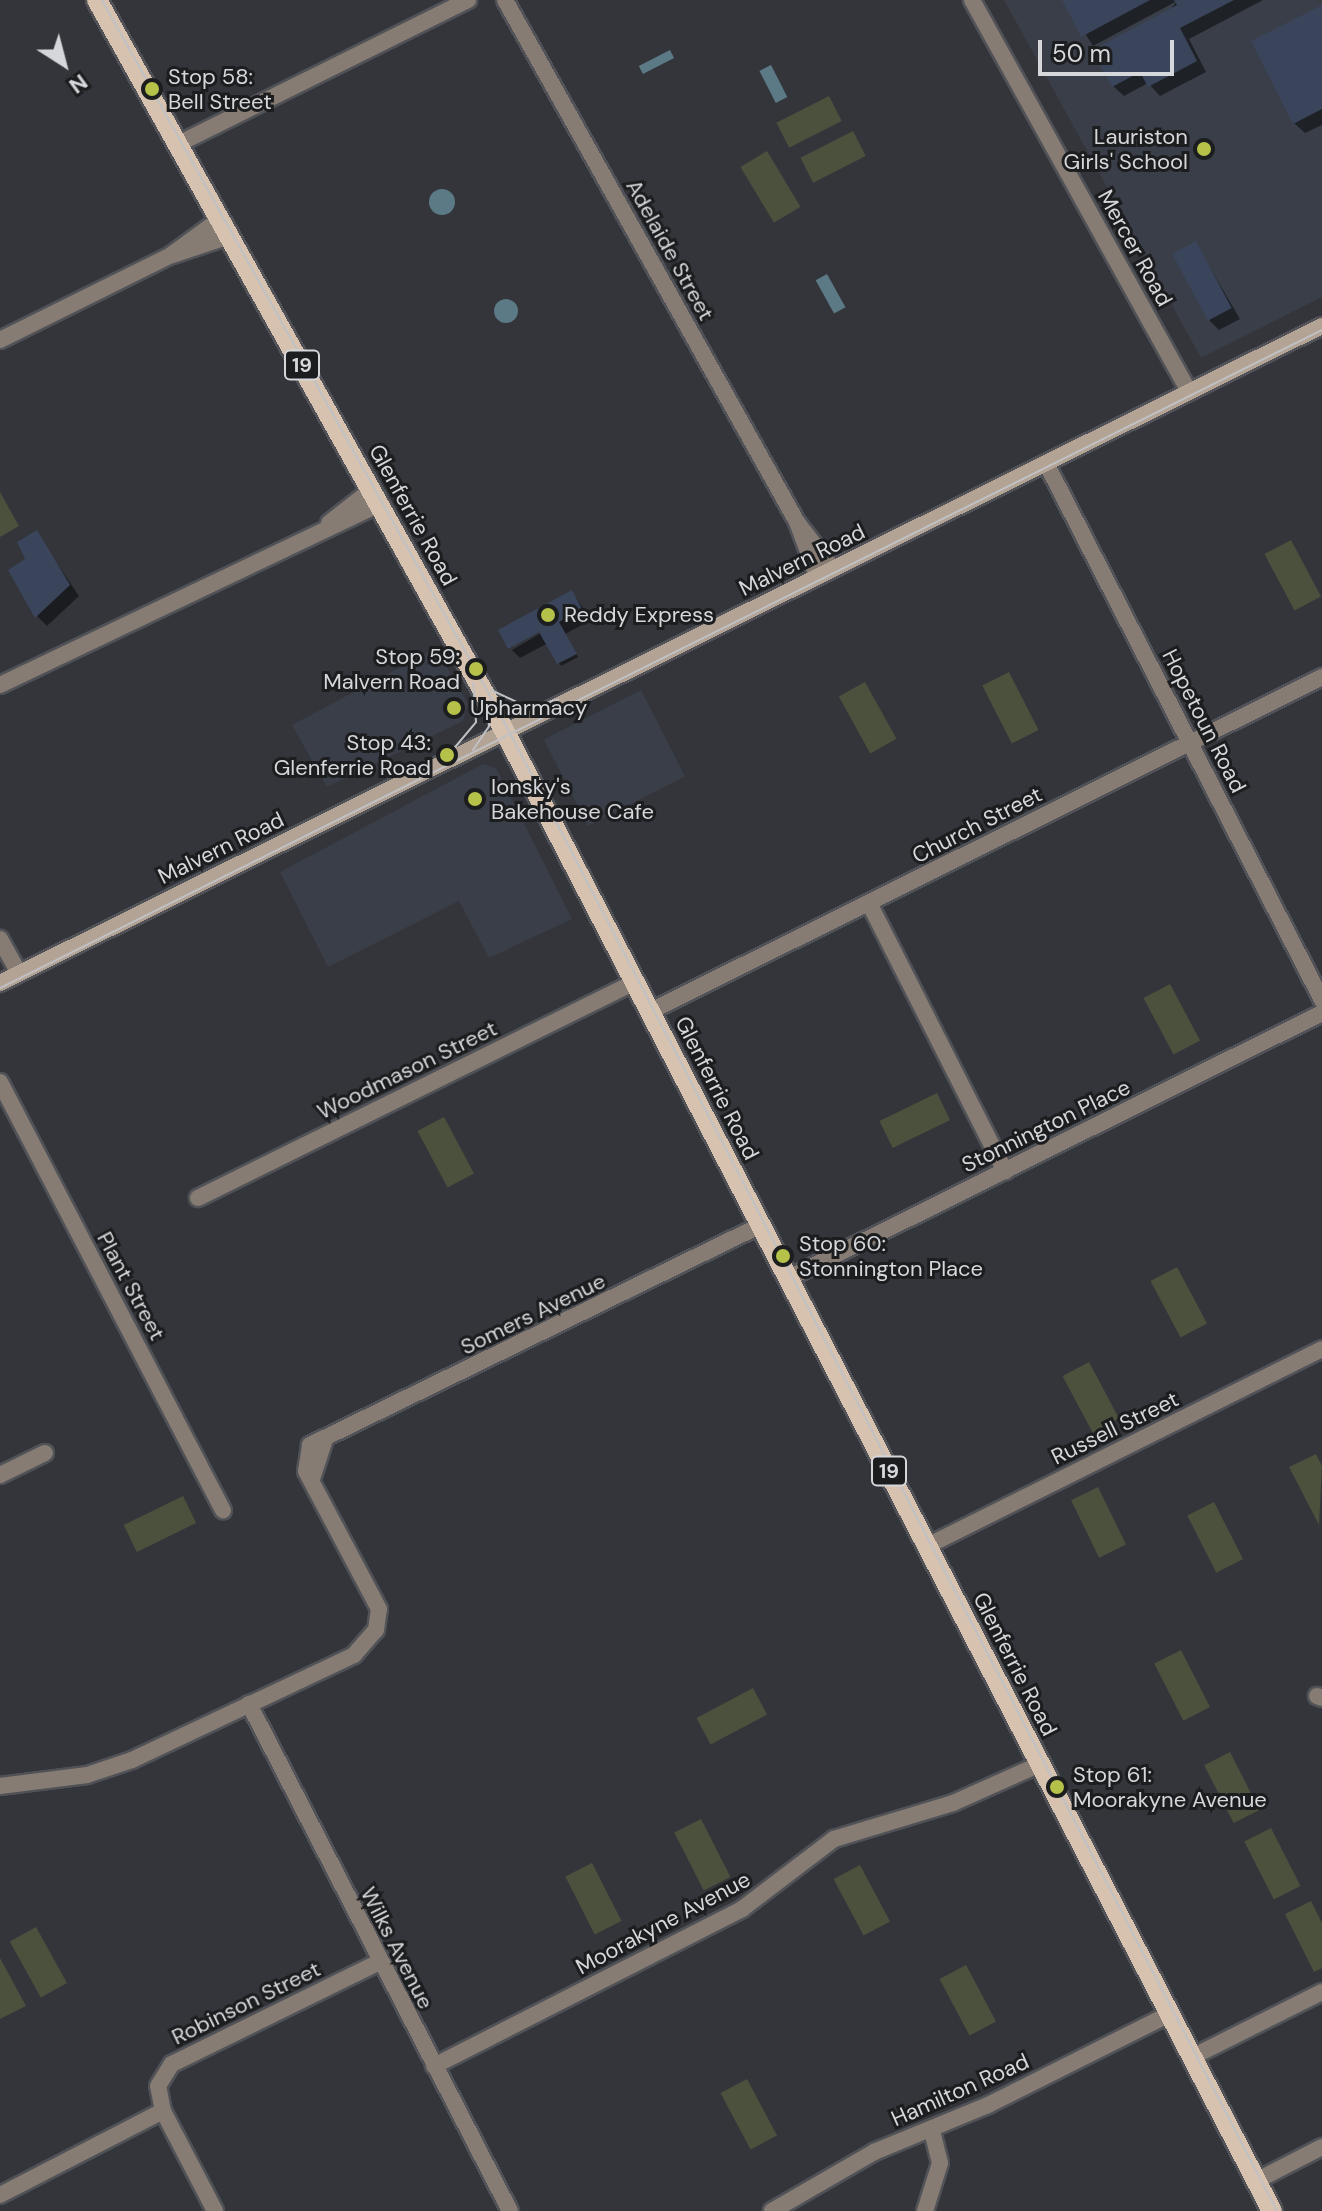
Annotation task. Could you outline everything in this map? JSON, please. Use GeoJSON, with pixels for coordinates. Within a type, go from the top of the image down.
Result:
{"type":"FeatureCollection","features":[{"type":"Feature","properties":{"kind":"main road","name":"Glenferrie Road"},"geometry":{"type":"LineString","coordinates":[[97,0],[504,732],[1272,2211]]}},
{"type":"Feature","properties":{"kind":"main road","name":"Malvern Road"},"geometry":{"type":"LineString","coordinates":[[0,983],[1322,326]]}},
{"type":"Feature","properties":{"kind":"street"},"geometry":{"type":"LineString","coordinates":[[178,144],[468,0]]}},
{"type":"Feature","properties":{"kind":"street","name":"Adelaide Street"},"geometry":{"type":"LineString","coordinates":[[505,0],[797,522],[833,569]]}},
{"type":"Feature","properties":{"kind":"street","name":"Mercer Road"},"geometry":{"type":"LineString","coordinates":[[972,0],[1189,392]]}},
{"type":"Feature","properties":{"kind":"street"},"geometry":{"type":"LineString","coordinates":[[0,340],[225,228]]}},
{"type":"Feature","properties":{"kind":"street","name":"Hopetoun Road"},"geometry":{"type":"LineString","coordinates":[[1046,463],[1322,1000]]}},
{"type":"Feature","properties":{"kind":"street"},"geometry":{"type":"LineString","coordinates":[[0,685],[329,523],[375,497]]}},
{"type":"Feature","properties":{"kind":"street","name":"Adelaide Street"},"geometry":{"type":"LineString","coordinates":[[797,522],[817,576]]}},
{"type":"Feature","properties":{"kind":"street","name":"Church Street"},"geometry":{"type":"LineString","coordinates":[[651,1011],[1322,677]]}},
{"type":"Feature","properties":{"kind":"street"},"geometry":{"type":"LineString","coordinates":[[869,903],[1005,1171]]}},
{"type":"Feature","properties":{"kind":"street"},"geometry":{"type":"LineString","coordinates":[[0,939],[19,973]]}},
{"type":"Feature","properties":{"kind":"street","name":"Woodmason Street"},"geometry":{"type":"LineString","coordinates":[[198,1198],[635,982]]}},
{"type":"Feature","properties":{"kind":"street","name":"Stonnington Place"},"geometry":{"type":"LineString","coordinates":[[789,1278],[1322,1013]]}},
{"type":"Feature","properties":{"kind":"street","name":"Plant Street"},"geometry":{"type":"LineString","coordinates":[[0,1082],[223,1510]]}},
{"type":"Feature","properties":{"kind":"street","name":"Somers Avenue"},"geometry":{"type":"LineString","coordinates":[[0,1786],[107,1770],[249,1704],[363,1645],[376,1630],[377,1602],[304,1455],[324,1442],[761,1225]]}},
{"type":"Feature","properties":{"kind":"street","name":"Russell Street"},"geometry":{"type":"LineString","coordinates":[[927,1546],[1322,1349]]}},
{"type":"Feature","properties":{"kind":"street"},"geometry":{"type":"LineString","coordinates":[[0,1475],[45,1453]]}},
{"type":"Feature","properties":{"kind":"street","name":"Wilks Avenue"},"geometry":{"type":"LineString","coordinates":[[249,1704],[379,1962],[510,2211]]}},
{"type":"Feature","properties":{"kind":"street","name":"Moorakyne Avenue"},"geometry":{"type":"LineString","coordinates":[[434,2066],[742,1909],[834,1839],[953,1803],[1040,1764]]}},
{"type":"Feature","properties":{"kind":"street","name":"Robinson Street"},"geometry":{"type":"LineString","coordinates":[[163,2111],[158,2086],[172,2064],[379,1962]]}},
{"type":"Feature","properties":{"kind":"street"},"geometry":{"type":"LineString","coordinates":[[1192,2057],[1322,1992]]}},
{"type":"Feature","properties":{"kind":"street","name":"Hamilton Road"},"geometry":{"type":"LineString","coordinates":[[772,2211],[863,2158],[932,2130],[1170,2014]]}},
{"type":"Feature","properties":{"kind":"street"},"geometry":{"type":"LineString","coordinates":[[0,2195],[163,2111],[215,2211]]}},
{"type":"Feature","properties":{"kind":"street"},"geometry":{"type":"LineString","coordinates":[[925,2211],[940,2163],[932,2130]]}},
{"type":"Feature","properties":{"kind":"street"},"geometry":{"type":"LineString","coordinates":[[1256,2181],[1322,2147]]}},
{"type":"Feature","properties":{"kind":"shaded area","name":"Lauriston Girls' School"},"geometry":{"type":"Polygon","coordinates":[[[1004,0],[1322,0],[1322,297],[1201,358],[1004,0]]]}},
{"type":"Feature","properties":{"kind":"shaded area"},"geometry":{"type":"Polygon","coordinates":[[[436,648],[468,704],[463,721],[327,787],[292,725],[436,648]]]}},
{"type":"Feature","properties":{"kind":"shaded area"},"geometry":{"type":"Polygon","coordinates":[[[641,690],[685,776],[588,826],[544,739],[641,690]]]}},
{"type":"Feature","properties":{"kind":"shaded area"},"geometry":{"type":"Polygon","coordinates":[[[483,764],[496,768],[572,919],[489,958],[459,901],[328,967],[280,872],[483,764]]]}},
{"type":"Feature","properties":{"kind":"green space"},"geometry":{"type":"Polygon","coordinates":[[[829,96],[842,121],[789,148],[776,123],[829,96]]]}},
{"type":"Feature","properties":{"kind":"green space"},"geometry":{"type":"Polygon","coordinates":[[[853,131],[866,156],[813,183],[800,158],[853,131]]]}},
{"type":"Feature","properties":{"kind":"green space"},"geometry":{"type":"Polygon","coordinates":[[[767,151],[800,207],[774,223],[740,167],[767,151]]]}},
{"type":"Feature","properties":{"kind":"green space"},"geometry":{"type":"Polygon","coordinates":[[[0,492],[19,526],[0,537],[0,492]]]}},
{"type":"Feature","properties":{"kind":"green space"},"geometry":{"type":"Polygon","coordinates":[[[1291,540],[1321,597],[1295,611],[1265,554],[1291,540]]]}},
{"type":"Feature","properties":{"kind":"green space"},"geometry":{"type":"Polygon","coordinates":[[[1009,672],[1039,730],[1012,744],[982,686],[1009,672]]]}},
{"type":"Feature","properties":{"kind":"green space"},"geometry":{"type":"Polygon","coordinates":[[[865,682],[897,739],[870,753],[839,697],[865,682]]]}},
{"type":"Feature","properties":{"kind":"green space"},"geometry":{"type":"Polygon","coordinates":[[[1170,984],[1200,1041],[1174,1055],[1144,998],[1170,984]]]}},
{"type":"Feature","properties":{"kind":"green space"},"geometry":{"type":"Polygon","coordinates":[[[937,1093],[950,1120],[893,1148],[879,1121],[937,1093]]]}},
{"type":"Feature","properties":{"kind":"green space"},"geometry":{"type":"Polygon","coordinates":[[[444,1117],[474,1174],[448,1188],[418,1131],[444,1117]]]}},
{"type":"Feature","properties":{"kind":"green space"},"geometry":{"type":"Polygon","coordinates":[[[1177,1267],[1207,1324],[1181,1338],[1151,1281],[1177,1267]]]}},
{"type":"Feature","properties":{"kind":"green space"},"geometry":{"type":"Polygon","coordinates":[[[1089,1362],[1119,1419],[1093,1433],[1063,1376],[1089,1362]]]}},
{"type":"Feature","properties":{"kind":"green space"},"geometry":{"type":"Polygon","coordinates":[[[1316,1454],[1322,1466],[1319,1525],[1289,1467],[1316,1454]]]}},
{"type":"Feature","properties":{"kind":"green space"},"geometry":{"type":"Polygon","coordinates":[[[1098,1487],[1126,1545],[1099,1558],[1071,1500],[1098,1487]]]}},
{"type":"Feature","properties":{"kind":"green space"},"geometry":{"type":"Polygon","coordinates":[[[183,1496],[196,1523],[137,1552],[124,1525],[183,1496]]]}},
{"type":"Feature","properties":{"kind":"green space"},"geometry":{"type":"Polygon","coordinates":[[[1214,1502],[1243,1559],[1216,1573],[1187,1516],[1214,1502]]]}},
{"type":"Feature","properties":{"kind":"green space"},"geometry":{"type":"Polygon","coordinates":[[[1181,1650],[1210,1707],[1183,1721],[1154,1664],[1181,1650]]]}},
{"type":"Feature","properties":{"kind":"green space"},"geometry":{"type":"Polygon","coordinates":[[[753,1688],[767,1714],[711,1745],[696,1718],[753,1688]]]}},
{"type":"Feature","properties":{"kind":"green space"},"geometry":{"type":"Polygon","coordinates":[[[1230,1752],[1260,1810],[1234,1823],[1204,1765],[1230,1752]]]}},
{"type":"Feature","properties":{"kind":"green space"},"geometry":{"type":"Polygon","coordinates":[[[701,1819],[731,1877],[704,1891],[674,1833],[701,1819]]]}},
{"type":"Feature","properties":{"kind":"green space"},"geometry":{"type":"Polygon","coordinates":[[[1271,1828],[1301,1886],[1274,1900],[1244,1842],[1271,1828]]]}},
{"type":"Feature","properties":{"kind":"green space"},"geometry":{"type":"Polygon","coordinates":[[[592,1863],[622,1921],[595,1935],[565,1877],[592,1863]]]}},
{"type":"Feature","properties":{"kind":"green space"},"geometry":{"type":"Polygon","coordinates":[[[860,1865],[890,1922],[864,1936],[834,1879],[860,1865]]]}},
{"type":"Feature","properties":{"kind":"green space"},"geometry":{"type":"Polygon","coordinates":[[[1311,1901],[1322,1923],[1322,1968],[1314,1972],[1285,1914],[1311,1901]]]}},
{"type":"Feature","properties":{"kind":"green space"},"geometry":{"type":"Polygon","coordinates":[[[36,1927],[67,1983],[41,1998],[10,1942],[36,1927]]]}},
{"type":"Feature","properties":{"kind":"green space"},"geometry":{"type":"Polygon","coordinates":[[[0,1958],[26,2006],[0,2019],[0,1958]]]}},
{"type":"Feature","properties":{"kind":"green space"},"geometry":{"type":"Polygon","coordinates":[[[966,1965],[996,2022],[970,2036],[940,1979],[966,1965]]]}},
{"type":"Feature","properties":{"kind":"green space"},"geometry":{"type":"Polygon","coordinates":[[[747,2079],[777,2136],[751,2150],[721,2093],[747,2079]]]}},
{"type":"Feature","properties":{"kind":"water"},"geometry":{"type":"Polygon","coordinates":[[[670,50],[674,58],[643,74],[639,66],[670,50]]]}},
{"type":"Feature","properties":{"kind":"water"},"geometry":{"type":"Polygon","coordinates":[[[771,65],[787,97],[776,103],[759,71],[771,65]]]}},
{"type":"Feature","properties":{"kind":"water"},"geometry":{"type":"Polygon","coordinates":[[[442,189],[451,193],[455,202],[451,211],[442,215],[433,211],[429,202],[433,193],[442,189]]]}},
{"type":"Feature","properties":{"kind":"water"},"geometry":{"type":"Polygon","coordinates":[[[827,274],[845,307],[834,314],[816,280],[827,274]]]}},
{"type":"Feature","properties":{"kind":"water"},"geometry":{"type":"Polygon","coordinates":[[[506,299],[514,303],[518,311],[514,319],[506,323],[498,319],[494,311],[498,303],[506,299]]]}},
{"type":"Feature","properties":{"kind":"building"},"geometry":{"type":"Polygon","coordinates":[[[1062,0],[1150,0],[1081,37],[1062,0]]]}},
{"type":"Feature","properties":{"kind":"building"},"geometry":{"type":"Polygon","coordinates":[[[1174,0],[1234,0],[1180,28],[1197,61],[1148,87],[1140,72],[1112,87],[1092,50],[1177,5],[1174,0]]]}},
{"type":"Feature","properties":{"kind":"building"},"geometry":{"type":"Polygon","coordinates":[[[1322,5],[1322,109],[1293,124],[1251,41],[1322,5]]]}},
{"type":"Feature","properties":{"kind":"building"},"geometry":{"type":"Polygon","coordinates":[[[1196,241],[1232,308],[1208,321],[1172,254],[1196,241]]]}},
{"type":"Feature","properties":{"kind":"building"},"geometry":{"type":"Polygon","coordinates":[[[37,530],[70,585],[35,618],[8,570],[25,559],[17,542],[37,530]]]}},
{"type":"Feature","properties":{"kind":"building","name":"Reddy Express"},"geometry":{"type":"Polygon","coordinates":[[[572,590],[582,609],[559,622],[577,654],[557,664],[539,632],[508,649],[498,630],[572,590]]]}},
{"type":"Feature","properties":{"kind":"tram line"},"geometry":{"type":"LineString","coordinates":[[102,0],[500,714],[1277,2211]]}},
{"type":"Feature","properties":{"kind":"tram line"},"geometry":{"type":"LineString","coordinates":[[0,988],[1322,330]]}},
{"type":"Feature","properties":{"kind":"tram line"},"geometry":{"type":"LineString","coordinates":[[451,752],[476,722],[473,683]]}},
{"type":"Feature","properties":{"kind":"tram line"},"geometry":{"type":"LineString","coordinates":[[491,690],[527,707],[558,700]]}},
{"type":"Feature","properties":{"kind":"tram line"},"geometry":{"type":"LineString","coordinates":[[473,750],[489,726],[490,700]]}},
{"type":"Feature","properties":{"kind":"place","name":"Stop 58: Bell Street"},"geometry":{"type":"Point","coordinates":[152,89]}},
{"type":"Feature","properties":{"kind":"place","name":"Lauriston Girls' School"},"geometry":{"type":"Point","coordinates":[1204,149]}},
{"type":"Feature","properties":{"kind":"place","name":"Reddy Express"},"geometry":{"type":"Point","coordinates":[548,615]}},
{"type":"Feature","properties":{"kind":"place","name":"Stop 59: Malvern Road"},"geometry":{"type":"Point","coordinates":[476,669]}},
{"type":"Feature","properties":{"kind":"place","name":"Upharmacy"},"geometry":{"type":"Point","coordinates":[454,708]}},
{"type":"Feature","properties":{"kind":"place","name":"Stop 43: Glenferrie Road"},"geometry":{"type":"Point","coordinates":[447,755]}},
{"type":"Feature","properties":{"kind":"place","name":"Ionsky's Bakehouse Cafe"},"geometry":{"type":"Point","coordinates":[475,799]}},
{"type":"Feature","properties":{"kind":"place","name":"Stop 60: Stonnington Place"},"geometry":{"type":"Point","coordinates":[783,1256]}},
{"type":"Feature","properties":{"kind":"place","name":"Stop 61: Moorakyne Avenue"},"geometry":{"type":"Point","coordinates":[1057,1787]}}]}
